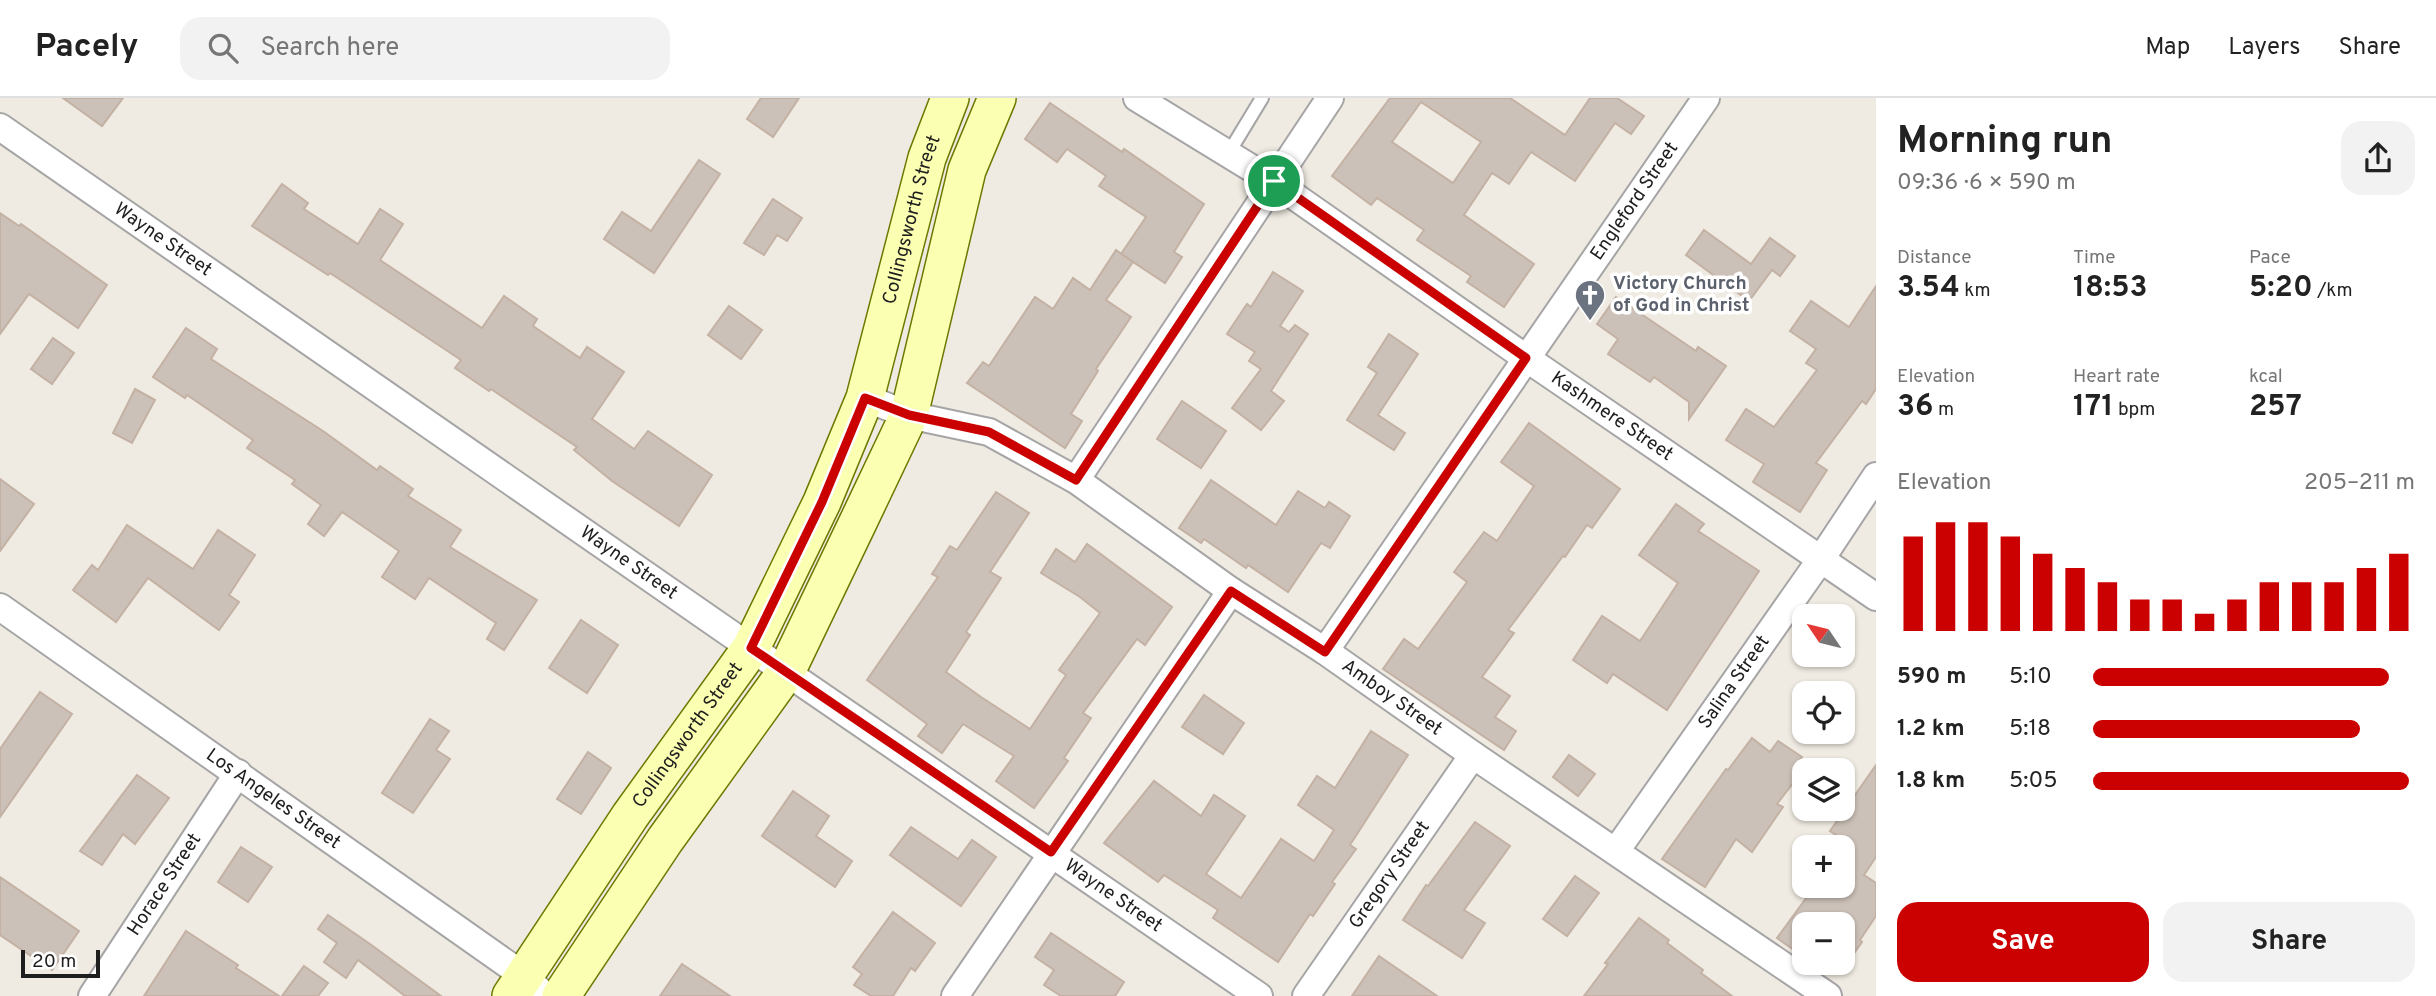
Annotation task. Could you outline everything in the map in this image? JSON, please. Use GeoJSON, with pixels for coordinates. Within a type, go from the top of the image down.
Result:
{"type":"FeatureCollection","features":[{"type":"Feature","properties":{"kind":"main road","name":"Collingsworth Street"},"geometry":{"type":"LineString","coordinates":[[526,989],[630,816],[751,648],[822,502],[865,398],[927,158],[950,98]]}},
{"type":"Feature","properties":{"kind":"main road","name":"Collingsworth Street"},"geometry":{"type":"LineString","coordinates":[[561,996],[665,840],[786,672],[909,415],[967,170],[997,98]]}},
{"type":"Feature","properties":{"kind":"street","name":"Kashmere Street"},"geometry":{"type":"LineString","coordinates":[[1137,98],[1274,181],[1526,358],[1876,597]]}},
{"type":"Feature","properties":{"kind":"street"},"geometry":{"type":"LineString","coordinates":[[1076,480],[1330,98]]}},
{"type":"Feature","properties":{"kind":"street","name":"Engleford Street"},"geometry":{"type":"LineString","coordinates":[[1325,652],[1706,98]]}},
{"type":"Feature","properties":{"kind":"street","name":"Wayne Street"},"geometry":{"type":"LineString","coordinates":[[0,127],[751,648],[1259,996]]}},
{"type":"Feature","properties":{"kind":"street","name":"Amboy Street"},"geometry":{"type":"LineString","coordinates":[[865,398],[909,415],[989,432],[1076,480],[1231,591],[1325,652],[1828,996]]}},
{"type":"Feature","properties":{"kind":"street","name":"Salina Street"},"geometry":{"type":"LineString","coordinates":[[1615,851],[1821,559],[1876,476]]}},
{"type":"Feature","properties":{"kind":"street"},"geometry":{"type":"LineString","coordinates":[[955,996],[1231,591]]}},
{"type":"Feature","properties":{"kind":"street","name":"Los Angeles Street"},"geometry":{"type":"LineString","coordinates":[[0,607],[238,773],[526,989]]}},
{"type":"Feature","properties":{"kind":"street","name":"Gregory Street"},"geometry":{"type":"LineString","coordinates":[[1306,996],[1472,755]]}},
{"type":"Feature","properties":{"kind":"street","name":"Horace Street"},"geometry":{"type":"LineString","coordinates":[[92,996],[238,773]]}},
{"type":"Feature","properties":{"kind":"lane"},"geometry":{"type":"LineString","coordinates":[[1228,154],[1262,98]]}},
{"type":"Feature","properties":{"kind":"building"},"geometry":{"type":"Polygon","coordinates":[[[63,98],[123,98],[102,126],[63,98]]]}},
{"type":"Feature","properties":{"kind":"building"},"geometry":{"type":"Polygon","coordinates":[[[761,98],[799,98],[773,137],[747,119],[761,98]]]}},
{"type":"Feature","properties":{"kind":"building"},"geometry":{"type":"Polygon","coordinates":[[[1390,98],[1510,98],[1565,135],[1590,98],[1617,98],[1644,116],[1631,134],[1615,123],[1575,181],[1531,152],[1509,184],[1492,173],[1464,215],[1534,264],[1504,307],[1467,282],[1471,276],[1417,240],[1424,230],[1377,198],[1371,205],[1332,176],[1390,98]],[[1421,102],[1392,142],[1453,183],[1481,142],[1421,102]]]}},
{"type":"Feature","properties":{"kind":"building"},"geometry":{"type":"Polygon","coordinates":[[[1050,103],[1122,152],[1124,149],[1204,204],[1174,252],[1182,257],[1165,283],[1121,254],[1146,217],[1099,186],[1106,176],[1067,149],[1057,162],[1025,139],[1050,103]]]}},
{"type":"Feature","properties":{"kind":"building"},"geometry":{"type":"Polygon","coordinates":[[[699,160],[720,174],[654,273],[604,239],[622,212],[651,231],[699,160]]]}},
{"type":"Feature","properties":{"kind":"building"},"geometry":{"type":"Polygon","coordinates":[[[282,184],[308,203],[304,209],[358,244],[380,209],[403,224],[380,260],[482,328],[504,296],[537,319],[533,326],[580,358],[587,347],[624,372],[592,419],[634,449],[648,431],[712,475],[679,526],[612,481],[574,450],[577,447],[455,368],[461,360],[330,273],[328,275],[252,226],[282,184]]]}},
{"type":"Feature","properties":{"kind":"building"},"geometry":{"type":"Polygon","coordinates":[[[773,199],[802,218],[787,241],[777,235],[764,255],[744,243],[773,199]]]}},
{"type":"Feature","properties":{"kind":"building"},"geometry":{"type":"Polygon","coordinates":[[[0,213],[19,226],[21,224],[107,285],[78,328],[29,294],[0,334],[0,213]]]}},
{"type":"Feature","properties":{"kind":"building"},"geometry":{"type":"Polygon","coordinates":[[[1704,230],[1751,264],[1770,238],[1795,256],[1780,276],[1772,270],[1749,301],[1686,255],[1704,230]]]}},
{"type":"Feature","properties":{"kind":"building"},"geometry":{"type":"Polygon","coordinates":[[[1116,250],[1133,262],[1106,300],[1131,317],[1096,369],[1098,371],[1071,414],[1082,421],[1065,448],[967,383],[983,362],[989,366],[1035,297],[1053,309],[1073,278],[1090,290],[1116,250]]]}},
{"type":"Feature","properties":{"kind":"building"},"geometry":{"type":"Polygon","coordinates":[[[1273,272],[1303,291],[1280,326],[1289,332],[1295,325],[1308,334],[1271,391],[1284,401],[1261,430],[1232,408],[1261,369],[1249,361],[1255,352],[1227,334],[1247,304],[1251,307],[1273,272]]]}},
{"type":"Feature","properties":{"kind":"building"},"geometry":{"type":"Polygon","coordinates":[[[1876,286],[1876,389],[1866,404],[1862,401],[1816,463],[1827,470],[1800,512],[1753,482],[1764,464],[1726,440],[1746,409],[1774,427],[1817,370],[1806,363],[1816,349],[1790,331],[1811,301],[1849,327],[1876,286]]]}},
{"type":"Feature","properties":{"kind":"building"},"geometry":{"type":"Polygon","coordinates":[[[1616,297],[1696,351],[1698,347],[1726,366],[1689,419],[1689,402],[1654,377],[1650,382],[1608,354],[1618,339],[1597,324],[1616,297]]]}},
{"type":"Feature","properties":{"kind":"building"},"geometry":{"type":"Polygon","coordinates":[[[729,306],[762,330],[741,359],[708,335],[729,306]]]}},
{"type":"Feature","properties":{"kind":"building"},"geometry":{"type":"Polygon","coordinates":[[[186,328],[217,349],[211,359],[323,431],[377,470],[380,466],[413,489],[408,496],[461,530],[450,547],[537,600],[504,650],[487,639],[496,623],[429,578],[415,599],[382,577],[399,551],[342,512],[324,536],[308,524],[321,505],[292,484],[295,480],[247,448],[253,440],[187,395],[185,398],[153,377],[186,328]]]}},
{"type":"Feature","properties":{"kind":"building"},"geometry":{"type":"Polygon","coordinates":[[[1389,334],[1418,354],[1378,415],[1405,433],[1394,450],[1347,420],[1377,373],[1368,367],[1389,334]]]}},
{"type":"Feature","properties":{"kind":"building"},"geometry":{"type":"Polygon","coordinates":[[[53,338],[74,353],[52,384],[31,369],[53,338]]]}},
{"type":"Feature","properties":{"kind":"building"},"geometry":{"type":"Polygon","coordinates":[[[135,389],[155,400],[132,443],[113,433],[135,389]]]}},
{"type":"Feature","properties":{"kind":"building"},"geometry":{"type":"Polygon","coordinates":[[[1182,401],[1226,431],[1201,468],[1157,439],[1182,401]]]}},
{"type":"Feature","properties":{"kind":"building"},"geometry":{"type":"Polygon","coordinates":[[[1529,423],[1620,489],[1592,528],[1587,525],[1508,630],[1514,633],[1482,677],[1510,696],[1495,717],[1516,731],[1504,750],[1383,669],[1404,639],[1418,649],[1467,582],[1454,572],[1484,532],[1497,541],[1534,486],[1501,462],[1529,423]]]}},
{"type":"Feature","properties":{"kind":"building"},"geometry":{"type":"Polygon","coordinates":[[[0,479],[34,504],[0,551],[0,479]]]}},
{"type":"Feature","properties":{"kind":"building"},"geometry":{"type":"Polygon","coordinates":[[[1211,480],[1276,525],[1298,491],[1325,508],[1329,502],[1350,516],[1330,548],[1321,543],[1288,592],[1248,565],[1246,568],[1204,539],[1201,543],[1179,528],[1211,480]]]}},
{"type":"Feature","properties":{"kind":"building"},"geometry":{"type":"Polygon","coordinates":[[[996,492],[1029,513],[990,572],[1001,578],[966,632],[970,635],[946,672],[981,697],[1030,729],[1066,675],[1059,670],[1100,613],[1041,573],[1056,549],[1075,562],[1087,544],[1172,607],[1145,645],[1137,639],[1083,713],[1091,718],[1064,758],[1068,761],[1034,808],[996,781],[1014,756],[963,724],[942,753],[918,736],[927,724],[867,680],[938,577],[932,574],[950,546],[957,550],[996,492]]]}},
{"type":"Feature","properties":{"kind":"building"},"geometry":{"type":"Polygon","coordinates":[[[1676,504],[1704,524],[1698,531],[1759,571],[1667,710],[1613,674],[1607,683],[1573,660],[1602,616],[1640,641],[1678,583],[1639,555],[1676,504]]]}},
{"type":"Feature","properties":{"kind":"building"},"geometry":{"type":"Polygon","coordinates":[[[127,525],[193,569],[218,530],[255,555],[229,595],[239,602],[219,630],[148,578],[116,622],[73,590],[92,565],[98,570],[127,525]]]}},
{"type":"Feature","properties":{"kind":"building"},"geometry":{"type":"Polygon","coordinates":[[[581,620],[618,645],[587,693],[549,668],[581,620]]]}},
{"type":"Feature","properties":{"kind":"building"},"geometry":{"type":"Polygon","coordinates":[[[40,692],[72,714],[0,817],[0,749],[40,692]]]}},
{"type":"Feature","properties":{"kind":"building"},"geometry":{"type":"Polygon","coordinates":[[[1204,695],[1244,723],[1223,754],[1182,727],[1204,695]]]}},
{"type":"Feature","properties":{"kind":"building"},"geometry":{"type":"Polygon","coordinates":[[[430,719],[449,731],[436,750],[450,759],[413,813],[382,793],[430,719]]]}},
{"type":"Feature","properties":{"kind":"building"},"geometry":{"type":"Polygon","coordinates":[[[1371,731],[1408,755],[1350,845],[1356,849],[1332,882],[1335,884],[1313,916],[1310,914],[1278,962],[1213,918],[1218,910],[1164,875],[1158,882],[1104,843],[1154,781],[1201,816],[1214,795],[1245,816],[1206,874],[1241,898],[1281,839],[1314,861],[1334,830],[1298,805],[1317,776],[1335,788],[1371,731]]]}},
{"type":"Feature","properties":{"kind":"building"},"geometry":{"type":"Polygon","coordinates":[[[1752,738],[1770,752],[1778,741],[1802,757],[1792,758],[1792,784],[1777,804],[1783,807],[1752,852],[1736,839],[1705,887],[1662,859],[1726,769],[1728,770],[1752,738]]]}},
{"type":"Feature","properties":{"kind":"building"},"geometry":{"type":"Polygon","coordinates":[[[588,752],[611,768],[581,814],[557,799],[588,752]]]}},
{"type":"Feature","properties":{"kind":"building"},"geometry":{"type":"Polygon","coordinates":[[[1569,755],[1595,774],[1578,796],[1553,777],[1569,755]]]}},
{"type":"Feature","properties":{"kind":"building"},"geometry":{"type":"Polygon","coordinates":[[[1876,765],[1876,857],[1864,875],[1876,883],[1876,916],[1855,952],[1855,912],[1796,912],[1806,898],[1855,898],[1855,835],[1836,835],[1830,831],[1837,821],[1855,821],[1855,795],[1876,765]]]}},
{"type":"Feature","properties":{"kind":"building"},"geometry":{"type":"Polygon","coordinates":[[[137,775],[169,798],[135,844],[123,834],[102,865],[80,851],[137,775]]]}},
{"type":"Feature","properties":{"kind":"building"},"geometry":{"type":"Polygon","coordinates":[[[793,791],[829,816],[816,836],[852,861],[835,887],[762,836],[793,791]]]}},
{"type":"Feature","properties":{"kind":"building"},"geometry":{"type":"Polygon","coordinates":[[[1475,822],[1510,846],[1464,910],[1485,923],[1462,958],[1403,920],[1426,885],[1428,886],[1475,822]]]}},
{"type":"Feature","properties":{"kind":"building"},"geometry":{"type":"Polygon","coordinates":[[[911,827],[958,859],[972,840],[996,857],[961,906],[890,855],[911,827]]]}},
{"type":"Feature","properties":{"kind":"building"},"geometry":{"type":"Polygon","coordinates":[[[241,847],[272,867],[248,902],[218,882],[241,847]]]}},
{"type":"Feature","properties":{"kind":"building"},"geometry":{"type":"Polygon","coordinates":[[[1575,876],[1599,893],[1567,936],[1543,919],[1575,876]]]}},
{"type":"Feature","properties":{"kind":"building"},"geometry":{"type":"Polygon","coordinates":[[[0,877],[79,931],[52,970],[0,935],[0,877]]]}},
{"type":"Feature","properties":{"kind":"building"},"geometry":{"type":"Polygon","coordinates":[[[893,912],[935,943],[915,971],[911,968],[893,996],[871,996],[854,985],[862,974],[853,967],[893,912]]]}},
{"type":"Feature","properties":{"kind":"building"},"geometry":{"type":"Polygon","coordinates":[[[328,915],[441,996],[405,996],[358,960],[346,978],[324,962],[337,943],[318,929],[328,915]]]}},
{"type":"Feature","properties":{"kind":"building"},"geometry":{"type":"Polygon","coordinates":[[[1792,917],[1792,949],[1777,938],[1792,917]]]}},
{"type":"Feature","properties":{"kind":"building"},"geometry":{"type":"Polygon","coordinates":[[[1639,918],[1669,940],[1667,943],[1732,996],[1584,996],[1639,918]]]}},
{"type":"Feature","properties":{"kind":"building"},"geometry":{"type":"Polygon","coordinates":[[[186,931],[238,965],[236,968],[279,996],[144,996],[186,931]]]}},
{"type":"Feature","properties":{"kind":"building"},"geometry":{"type":"Polygon","coordinates":[[[1051,933],[1124,982],[1115,996],[1061,996],[1044,985],[1054,970],[1035,957],[1051,933]]]}},
{"type":"Feature","properties":{"kind":"building"},"geometry":{"type":"Polygon","coordinates":[[[1379,956],[1437,996],[1352,996],[1379,956]]]}},
{"type":"Feature","properties":{"kind":"building"},"geometry":{"type":"Polygon","coordinates":[[[682,964],[730,996],[660,996],[682,964]]]}},
{"type":"Feature","properties":{"kind":"building"},"geometry":{"type":"Polygon","coordinates":[[[304,966],[328,983],[318,996],[282,996],[304,966]]]}},
{"type":"Feature","properties":{"kind":"place","name":"Victory Church of God in Christ"},"geometry":{"type":"Point","coordinates":[1590,322]}},
{"type":"Feature","properties":{"kind":"route"},"geometry":{"type":"LineString","coordinates":[[1274,181],[1526,358],[1325,652],[1231,591],[1051,852],[751,648],[822,502],[865,398],[909,415],[989,432],[1076,480],[1274,181]]}}]}
